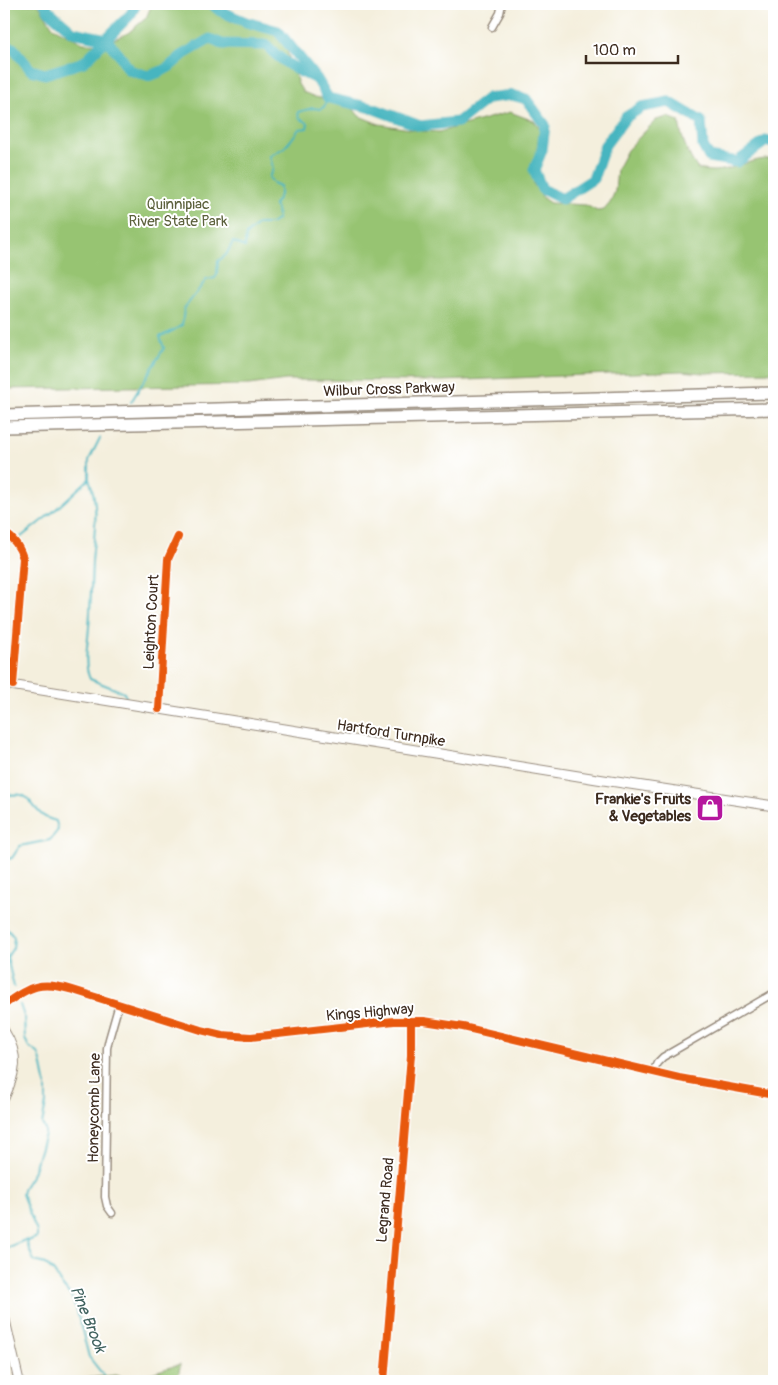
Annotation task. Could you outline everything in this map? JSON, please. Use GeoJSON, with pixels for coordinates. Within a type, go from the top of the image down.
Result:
{"type":"FeatureCollection","features":[{"type":"Feature","properties":{"kind":"highway","name":"Wilbur Cross Parkway"},"geometry":{"type":"LineString","coordinates":[[4,415],[774,394]]}},
{"type":"Feature","properties":{"kind":"highway","name":"Wilbur Cross Parkway"},"geometry":{"type":"LineString","coordinates":[[4,427],[774,409]]}},
{"type":"Feature","properties":{"kind":"main road","name":"Hartford Turnpike"},"geometry":{"type":"LineString","coordinates":[[8,685],[568,775],[774,806]]}},
{"type":"Feature","properties":{"kind":"main road"},"geometry":{"type":"LineString","coordinates":[[4,1030],[14,1049],[15,1061],[12,1077],[4,1098]]}},
{"type":"Feature","properties":{"kind":"main road"},"geometry":{"type":"LineString","coordinates":[[4,1316],[20,1381]]}},
{"type":"Feature","properties":{"kind":"street"},"geometry":{"type":"LineString","coordinates":[[492,27],[500,13],[502,4]]}},
{"type":"Feature","properties":{"kind":"street"},"geometry":{"type":"LineString","coordinates":[[4,532],[15,541],[20,548],[23,558],[8,685]]}},
{"type":"Feature","properties":{"kind":"street","name":"Leighton Court"},"geometry":{"type":"LineString","coordinates":[[159,709],[168,559],[178,537]]}},
{"type":"Feature","properties":{"kind":"street","name":"Kings Highway"},"geometry":{"type":"LineString","coordinates":[[4,1005],[26,990],[39,986],[63,987],[206,1031],[239,1037],[272,1036],[378,1022],[435,1022],[699,1082],[774,1095]]}},
{"type":"Feature","properties":{"kind":"street"},"geometry":{"type":"LineString","coordinates":[[653,1072],[657,1063],[663,1057],[774,992]]}},
{"type":"Feature","properties":{"kind":"street","name":"Honeycomb Lane"},"geometry":{"type":"LineString","coordinates":[[112,1213],[105,1197],[107,1048],[119,1004]]}},
{"type":"Feature","properties":{"kind":"street","name":"Legrand Road"},"geometry":{"type":"LineString","coordinates":[[384,1381],[411,1055],[411,1021]]}},
{"type":"Feature","properties":{"kind":"green space","name":"Quinnipiac River State Park"},"geometry":{"type":"Polygon","coordinates":[[[4,4],[38,4],[53,27],[83,43],[103,44],[128,33],[146,18],[152,4],[208,4],[229,21],[268,28],[286,48],[298,84],[303,92],[315,97],[349,103],[359,116],[379,124],[439,132],[510,112],[534,121],[540,129],[533,169],[534,185],[544,199],[550,203],[586,205],[597,211],[604,210],[610,203],[615,191],[617,169],[627,150],[656,120],[668,117],[679,121],[686,146],[698,169],[722,170],[759,160],[774,159],[774,372],[702,373],[682,371],[442,381],[286,380],[249,385],[4,389],[4,4]]]}},
{"type":"Feature","properties":{"kind":"green space"},"geometry":{"type":"Polygon","coordinates":[[[180,1364],[178,1381],[61,1381],[116,1375],[130,1380],[180,1364]]]}},
{"type":"Feature","properties":{"kind":"waterway"},"geometry":{"type":"LineString","coordinates":[[45,4],[49,11],[73,32],[106,39],[131,14],[136,4]]}},
{"type":"Feature","properties":{"kind":"waterway"},"geometry":{"type":"LineString","coordinates":[[212,4],[220,11],[246,22],[278,31],[317,79],[328,98],[372,108],[420,126],[458,122],[488,98],[512,95],[526,99],[545,125],[542,150],[534,170],[542,189],[562,199],[593,179],[605,145],[626,117],[642,107],[669,102],[701,121],[703,146],[709,157],[737,162],[766,141],[774,142]]}},
{"type":"Feature","properties":{"kind":"waterway"},"geometry":{"type":"LineString","coordinates":[[4,44],[13,48],[31,70],[45,74],[84,62],[106,39],[129,70],[148,76],[169,67],[184,54],[210,39],[222,44],[266,45],[288,64],[314,78]]}},
{"type":"Feature","properties":{"kind":"waterway","name":"Pine Brook"},"geometry":{"type":"LineString","coordinates":[[131,402],[164,348],[160,337],[182,325],[184,309],[206,280],[215,278],[218,261],[226,255],[233,242],[245,247],[246,235],[258,224],[271,224],[278,219],[277,209],[274,205],[280,195],[280,186],[273,183],[269,177],[273,169],[270,156],[285,147],[299,129],[307,128],[308,123],[299,118],[298,112],[313,108],[320,109],[324,107],[328,98]]}},
{"type":"Feature","properties":{"kind":"waterway","name":"Pine Brook"},"geometry":{"type":"LineString","coordinates":[[21,537],[54,511],[89,479],[89,460],[100,438]]}},
{"type":"Feature","properties":{"kind":"waterway"},"geometry":{"type":"LineString","coordinates":[[89,479],[94,500],[95,520],[90,619],[86,653],[88,673],[90,679],[120,691],[126,697]]}},
{"type":"Feature","properties":{"kind":"waterway","name":"Pine Brook"},"geometry":{"type":"LineString","coordinates":[[4,796],[19,795],[27,798],[43,815],[56,821],[58,830],[50,840],[20,846],[12,858],[4,860]]}},
{"type":"Feature","properties":{"kind":"waterway","name":"Pine Brook"},"geometry":{"type":"LineString","coordinates":[[4,927],[14,937],[13,948],[7,957],[14,987]]}},
{"type":"Feature","properties":{"kind":"waterway","name":"Pine Brook"},"geometry":{"type":"LineString","coordinates":[[20,1005],[24,1016],[25,1039],[29,1047],[38,1053],[46,1086],[46,1103],[42,1124],[45,1134],[33,1173],[22,1194],[37,1232],[37,1237],[28,1241],[27,1244],[34,1261],[45,1264],[54,1272],[71,1296],[77,1311],[89,1357],[104,1376]]}},
{"type":"Feature","properties":{"kind":"waterway"},"geometry":{"type":"LineString","coordinates":[[4,1249],[25,1240],[28,1241]]}},
{"type":"Feature","properties":{"kind":"cycle path"},"geometry":{"type":"LineString","coordinates":[[4,532],[16,543],[23,558],[13,685]]}},
{"type":"Feature","properties":{"kind":"cycle path"},"geometry":{"type":"LineString","coordinates":[[159,709],[168,559],[178,537]]}},
{"type":"Feature","properties":{"kind":"cycle path"},"geometry":{"type":"LineString","coordinates":[[4,1005],[29,989],[44,986],[62,987],[201,1030],[222,1035],[251,1037],[394,1021],[424,1021],[463,1027],[679,1078],[774,1095]]}},
{"type":"Feature","properties":{"kind":"cycle path"},"geometry":{"type":"LineString","coordinates":[[384,1381],[411,1055],[411,1021]]}},
{"type":"Feature","properties":{"kind":"place","name":"Frankie's Fruits & Vegetables"},"geometry":{"type":"Point","coordinates":[710,808]}}]}
